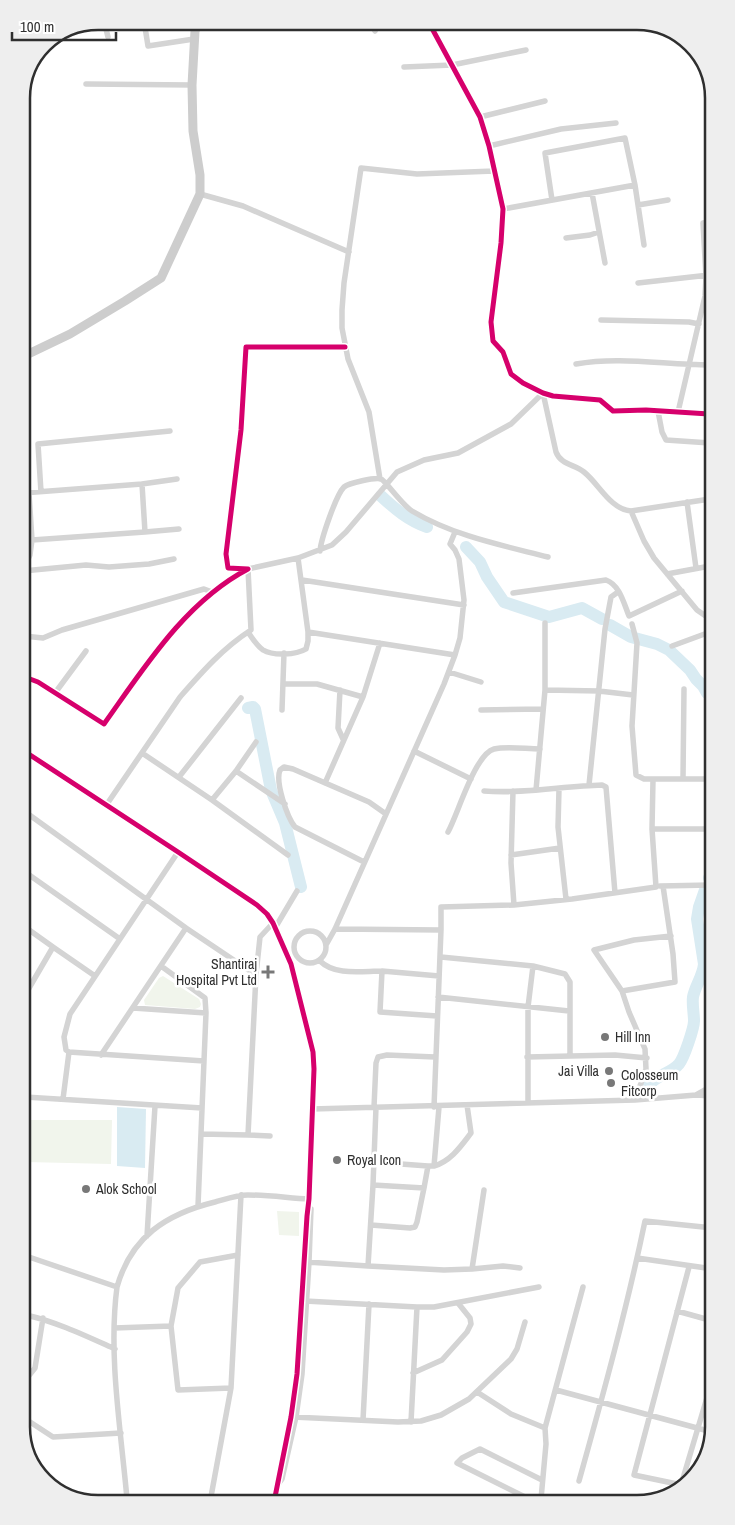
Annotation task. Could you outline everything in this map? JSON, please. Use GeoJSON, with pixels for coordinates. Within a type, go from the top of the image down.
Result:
{"type":"FeatureCollection","features":[{"type":"Feature","properties":{"kind":"street"},"geometry":{"type":"LineString","coordinates":[[106,30],[108,37]]}},
{"type":"Feature","properties":{"kind":"street"},"geometry":{"type":"LineString","coordinates":[[145,30],[148,46],[194,35]]}},
{"type":"Feature","properties":{"kind":"street"},"geometry":{"type":"LineString","coordinates":[[193,30],[194,35]]}},
{"type":"Feature","properties":{"kind":"street"},"geometry":{"type":"LineString","coordinates":[[30,353],[70,334],[160,278],[200,194],[200,176],[193,131],[192,85],[196,30]]}},
{"type":"Feature","properties":{"kind":"street"},"geometry":{"type":"LineString","coordinates":[[433,30],[480,117],[489,146],[503,209],[501,243],[491,322],[493,341],[503,352],[511,374],[542,393],[566,398],[600,400],[613,411],[705,414]]}},
{"type":"Feature","properties":{"kind":"street"},"geometry":{"type":"LineString","coordinates":[[404,67],[452,65],[526,50]]}},
{"type":"Feature","properties":{"kind":"street"},"geometry":{"type":"LineString","coordinates":[[86,84],[192,85]]}},
{"type":"Feature","properties":{"kind":"street"},"geometry":{"type":"LineString","coordinates":[[480,117],[545,101]]}},
{"type":"Feature","properties":{"kind":"street"},"geometry":{"type":"LineString","coordinates":[[489,146],[561,129],[616,123]]}},
{"type":"Feature","properties":{"kind":"street"},"geometry":{"type":"LineString","coordinates":[[552,200],[544,153],[625,138],[635,185],[644,245]]}},
{"type":"Feature","properties":{"kind":"street"},"geometry":{"type":"LineString","coordinates":[[494,171],[416,174],[361,168],[342,310],[342,328],[345,347],[368,412],[380,478],[387,483],[398,500],[408,508],[455,532],[548,557]]}},
{"type":"Feature","properties":{"kind":"street"},"geometry":{"type":"LineString","coordinates":[[503,209],[635,185]]}},
{"type":"Feature","properties":{"kind":"street"},"geometry":{"type":"LineString","coordinates":[[592,193],[605,263]]}},
{"type":"Feature","properties":{"kind":"street"},"geometry":{"type":"LineString","coordinates":[[200,194],[243,206],[349,252]]}},
{"type":"Feature","properties":{"kind":"street"},"geometry":{"type":"LineString","coordinates":[[638,205],[668,200]]}},
{"type":"Feature","properties":{"kind":"street"},"geometry":{"type":"LineString","coordinates":[[705,222],[703,222],[705,249]]}},
{"type":"Feature","properties":{"kind":"street"},"geometry":{"type":"LineString","coordinates":[[566,238],[599,232]]}},
{"type":"Feature","properties":{"kind":"street"},"geometry":{"type":"LineString","coordinates":[[638,282],[705,276]]}},
{"type":"Feature","properties":{"kind":"street"},"geometry":{"type":"LineString","coordinates":[[678,412],[705,296]]}},
{"type":"Feature","properties":{"kind":"street"},"geometry":{"type":"LineString","coordinates":[[601,320],[688,322],[699,324]]}},
{"type":"Feature","properties":{"kind":"street"},"geometry":{"type":"LineString","coordinates":[[345,347],[246,347],[241,430],[226,554],[228,568],[248,569],[298,558],[320,551],[336,543],[397,472],[424,460],[458,452],[510,424],[542,393]]}},
{"type":"Feature","properties":{"kind":"street"},"geometry":{"type":"LineString","coordinates":[[576,364],[627,361],[705,365]]}},
{"type":"Feature","properties":{"kind":"street"},"geometry":{"type":"LineString","coordinates":[[542,393],[556,452],[560,459],[583,471],[623,510],[631,511],[705,500]]}},
{"type":"Feature","properties":{"kind":"street"},"geometry":{"type":"LineString","coordinates":[[658,411],[662,432],[666,440],[705,444]]}},
{"type":"Feature","properties":{"kind":"street"},"geometry":{"type":"LineString","coordinates":[[41,492],[38,444],[170,431]]}},
{"type":"Feature","properties":{"kind":"street"},"geometry":{"type":"LineString","coordinates":[[320,551],[323,535],[343,489],[353,483],[380,478]]}},
{"type":"Feature","properties":{"kind":"street"},"geometry":{"type":"LineString","coordinates":[[30,493],[142,484],[177,479]]}},
{"type":"Feature","properties":{"kind":"street"},"geometry":{"type":"LineString","coordinates":[[142,484],[145,532]]}},
{"type":"Feature","properties":{"kind":"street"},"geometry":{"type":"LineString","coordinates":[[687,502],[696,568]]}},
{"type":"Feature","properties":{"kind":"street"},"geometry":{"type":"LineString","coordinates":[[631,511],[648,548],[696,610],[705,616]]}},
{"type":"Feature","properties":{"kind":"street"},"geometry":{"type":"LineString","coordinates":[[30,524],[32,540],[30,555]]}},
{"type":"Feature","properties":{"kind":"street"},"geometry":{"type":"LineString","coordinates":[[32,540],[179,529]]}},
{"type":"Feature","properties":{"kind":"street"},"geometry":{"type":"LineString","coordinates":[[326,945],[321,935],[311,930],[306,931],[296,937],[294,953],[297,958],[307,964],[320,961],[325,954],[326,945],[335,929],[455,655],[460,638],[464,605],[459,559],[450,544],[455,532]]}},
{"type":"Feature","properties":{"kind":"street"},"geometry":{"type":"LineString","coordinates":[[248,632],[263,650],[271,653],[306,650],[308,646],[308,632],[298,558]]}},
{"type":"Feature","properties":{"kind":"street"},"geometry":{"type":"LineString","coordinates":[[30,569],[86,565],[109,567],[149,564],[174,559]]}},
{"type":"Feature","properties":{"kind":"street"},"geometry":{"type":"LineString","coordinates":[[667,574],[705,567]]}},
{"type":"Feature","properties":{"kind":"street"},"geometry":{"type":"LineString","coordinates":[[30,679],[104,724],[158,648],[212,592],[248,569]]}},
{"type":"Feature","properties":{"kind":"street"},"geometry":{"type":"LineString","coordinates":[[107,804],[180,697],[224,649],[251,630],[248,569]]}},
{"type":"Feature","properties":{"kind":"street"},"geometry":{"type":"LineString","coordinates":[[302,580],[464,605]]}},
{"type":"Feature","properties":{"kind":"street"},"geometry":{"type":"LineString","coordinates":[[513,593],[601,580],[612,582],[629,616],[682,591]]}},
{"type":"Feature","properties":{"kind":"street"},"geometry":{"type":"LineString","coordinates":[[30,637],[43,638],[62,630],[204,589],[212,592]]}},
{"type":"Feature","properties":{"kind":"street"},"geometry":{"type":"LineString","coordinates":[[589,785],[605,629],[610,599],[618,592]]}},
{"type":"Feature","properties":{"kind":"street"},"geometry":{"type":"LineString","coordinates":[[536,790],[545,690],[545,623]]}},
{"type":"Feature","properties":{"kind":"street"},"geometry":{"type":"LineString","coordinates":[[632,624],[637,643],[632,726],[636,773],[641,779],[705,779]]}},
{"type":"Feature","properties":{"kind":"street"},"geometry":{"type":"LineString","coordinates":[[308,632],[455,655]]}},
{"type":"Feature","properties":{"kind":"street"},"geometry":{"type":"LineString","coordinates":[[672,646],[705,634]]}},
{"type":"Feature","properties":{"kind":"street"},"geometry":{"type":"LineString","coordinates":[[325,783],[363,697],[380,643]]}},
{"type":"Feature","properties":{"kind":"street"},"geometry":{"type":"LineString","coordinates":[[55,693],[86,651]]}},
{"type":"Feature","properties":{"kind":"street"},"geometry":{"type":"LineString","coordinates":[[282,710],[284,653]]}},
{"type":"Feature","properties":{"kind":"street"},"geometry":{"type":"LineString","coordinates":[[448,672],[481,682]]}},
{"type":"Feature","properties":{"kind":"street"},"geometry":{"type":"LineString","coordinates":[[283,684],[317,684],[363,697]]}},
{"type":"Feature","properties":{"kind":"street"},"geometry":{"type":"LineString","coordinates":[[340,690],[338,730],[344,739]]}},
{"type":"Feature","properties":{"kind":"street"},"geometry":{"type":"LineString","coordinates":[[545,690],[633,695]]}},
{"type":"Feature","properties":{"kind":"street"},"geometry":{"type":"LineString","coordinates":[[683,778],[684,690]]}},
{"type":"Feature","properties":{"kind":"street"},"geometry":{"type":"LineString","coordinates":[[179,777],[241,698]]}},
{"type":"Feature","properties":{"kind":"street"},"geometry":{"type":"LineString","coordinates":[[481,710],[543,709]]}},
{"type":"Feature","properties":{"kind":"street"},"geometry":{"type":"LineString","coordinates":[[212,800],[236,771],[256,742]]}},
{"type":"Feature","properties":{"kind":"street"},"geometry":{"type":"LineString","coordinates":[[448,832],[481,759],[490,751],[498,748],[540,749]]}},
{"type":"Feature","properties":{"kind":"street"},"geometry":{"type":"LineString","coordinates":[[414,751],[471,779]]}},
{"type":"Feature","properties":{"kind":"street"},"geometry":{"type":"LineString","coordinates":[[142,752],[288,855]]}},
{"type":"Feature","properties":{"kind":"street"},"geometry":{"type":"LineString","coordinates":[[30,755],[257,905],[267,914],[274,926],[291,964],[314,1060],[304,1353],[282,1479],[276,1495]]}},
{"type":"Feature","properties":{"kind":"street"},"geometry":{"type":"LineString","coordinates":[[364,862],[298,829],[291,821],[278,782],[278,773],[281,768],[293,769],[369,802],[386,814]]}},
{"type":"Feature","properties":{"kind":"street"},"geometry":{"type":"LineString","coordinates":[[236,771],[285,804]]}},
{"type":"Feature","properties":{"kind":"street"},"geometry":{"type":"LineString","coordinates":[[653,780],[652,829],[656,886]]}},
{"type":"Feature","properties":{"kind":"street"},"geometry":{"type":"LineString","coordinates":[[484,791],[558,789],[568,786],[589,785],[602,785],[607,788],[607,813],[615,893]]}},
{"type":"Feature","properties":{"kind":"street"},"geometry":{"type":"LineString","coordinates":[[558,789],[557,818],[566,900]]}},
{"type":"Feature","properties":{"kind":"street"},"geometry":{"type":"LineString","coordinates":[[512,791],[511,855],[514,905]]}},
{"type":"Feature","properties":{"kind":"street"},"geometry":{"type":"LineString","coordinates":[[30,815],[146,900],[256,975]]}},
{"type":"Feature","properties":{"kind":"street"},"geometry":{"type":"LineString","coordinates":[[652,829],[705,829]]}},
{"type":"Feature","properties":{"kind":"street"},"geometry":{"type":"LineString","coordinates":[[511,855],[560,848]]}},
{"type":"Feature","properties":{"kind":"street"},"geometry":{"type":"LineString","coordinates":[[63,1099],[69,1052],[66,1050],[64,1037],[70,1014],[178,852]]}},
{"type":"Feature","properties":{"kind":"street"},"geometry":{"type":"LineString","coordinates":[[30,875],[120,938]]}},
{"type":"Feature","properties":{"kind":"street"},"geometry":{"type":"LineString","coordinates":[[371,1225],[415,1227],[418,1222],[424,1188],[431,1166],[436,1107],[435,1057],[441,957],[441,907],[514,905],[566,900],[656,886],[705,884]]}},
{"type":"Feature","properties":{"kind":"street"},"geometry":{"type":"LineString","coordinates":[[622,991],[675,982],[671,936],[663,886]]}},
{"type":"Feature","properties":{"kind":"street"},"geometry":{"type":"LineString","coordinates":[[248,1135],[256,975],[260,937],[274,926],[297,891]]}},
{"type":"Feature","properties":{"kind":"street"},"geometry":{"type":"LineString","coordinates":[[101,1055],[186,928]]}},
{"type":"Feature","properties":{"kind":"street"},"geometry":{"type":"LineString","coordinates":[[335,929],[441,930]]}},
{"type":"Feature","properties":{"kind":"street"},"geometry":{"type":"LineString","coordinates":[[30,931],[95,976]]}},
{"type":"Feature","properties":{"kind":"street"},"geometry":{"type":"LineString","coordinates":[[635,1100],[645,1072],[647,1058],[644,1043],[629,1012],[622,991],[594,950],[625,942],[671,936]]}},
{"type":"Feature","properties":{"kind":"street"},"geometry":{"type":"LineString","coordinates":[[30,987],[53,947]]}},
{"type":"Feature","properties":{"kind":"street"},"geometry":{"type":"LineString","coordinates":[[441,957],[533,966],[555,970],[568,976],[570,985],[570,1055]]}},
{"type":"Feature","properties":{"kind":"street"},"geometry":{"type":"LineString","coordinates":[[291,964],[297,958]]}},
{"type":"Feature","properties":{"kind":"street"},"geometry":{"type":"LineString","coordinates":[[320,961],[327,967],[336,970],[440,976]]}},
{"type":"Feature","properties":{"kind":"street"},"geometry":{"type":"LineString","coordinates":[[161,966],[204,996],[206,1001],[198,1206]]}},
{"type":"Feature","properties":{"kind":"street"},"geometry":{"type":"LineString","coordinates":[[528,1103],[528,1007],[533,966]]}},
{"type":"Feature","properties":{"kind":"street"},"geometry":{"type":"LineString","coordinates":[[382,972],[380,1012],[437,1016]]}},
{"type":"Feature","properties":{"kind":"street"},"geometry":{"type":"LineString","coordinates":[[438,997],[569,1011]]}},
{"type":"Feature","properties":{"kind":"street"},"geometry":{"type":"LineString","coordinates":[[133,1008],[206,1013]]}},
{"type":"Feature","properties":{"kind":"street"},"geometry":{"type":"LineString","coordinates":[[69,1052],[204,1061]]}},
{"type":"Feature","properties":{"kind":"street"},"geometry":{"type":"LineString","coordinates":[[527,1057],[615,1054],[647,1058]]}},
{"type":"Feature","properties":{"kind":"street"},"geometry":{"type":"LineString","coordinates":[[368,1266],[374,1162],[376,1063],[378,1057],[387,1055],[435,1057]]}},
{"type":"Feature","properties":{"kind":"street"},"geometry":{"type":"LineString","coordinates":[[696,1094],[705,1090]]}},
{"type":"Feature","properties":{"kind":"street"},"geometry":{"type":"LineString","coordinates":[[312,1109],[635,1100],[696,1094],[705,1095]]}},
{"type":"Feature","properties":{"kind":"street"},"geometry":{"type":"LineString","coordinates":[[30,1097],[202,1108]]}},
{"type":"Feature","properties":{"kind":"street"},"geometry":{"type":"LineString","coordinates":[[374,1162],[431,1166],[442,1163],[453,1154],[471,1133],[467,1105]]}},
{"type":"Feature","properties":{"kind":"street"},"geometry":{"type":"LineString","coordinates":[[147,1236],[155,1106]]}},
{"type":"Feature","properties":{"kind":"street"},"geometry":{"type":"LineString","coordinates":[[201,1134],[270,1136]]}},
{"type":"Feature","properties":{"kind":"street"},"geometry":{"type":"LineString","coordinates":[[373,1185],[424,1188]]}},
{"type":"Feature","properties":{"kind":"street"},"geometry":{"type":"LineString","coordinates":[[472,1269],[484,1190]]}},
{"type":"Feature","properties":{"kind":"street"},"geometry":{"type":"LineString","coordinates":[[127,1495],[114,1328],[117,1287],[133,1253],[147,1236],[167,1220],[183,1211],[198,1206],[241,1195],[310,1199]]}},
{"type":"Feature","properties":{"kind":"street"},"geometry":{"type":"LineString","coordinates":[[211,1495],[231,1388],[241,1195]]}},
{"type":"Feature","properties":{"kind":"street"},"geometry":{"type":"LineString","coordinates":[[579,1481],[602,1402],[645,1221],[705,1227]]}},
{"type":"Feature","properties":{"kind":"street"},"geometry":{"type":"LineString","coordinates":[[231,1388],[178,1390],[171,1326],[178,1288],[200,1262],[238,1254]]}},
{"type":"Feature","properties":{"kind":"street"},"geometry":{"type":"LineString","coordinates":[[30,1257],[117,1287]]}},
{"type":"Feature","properties":{"kind":"street"},"geometry":{"type":"LineString","coordinates":[[637,1258],[705,1268]]}},
{"type":"Feature","properties":{"kind":"street"},"geometry":{"type":"LineString","coordinates":[[307,1262],[444,1270],[503,1266],[520,1268]]}},
{"type":"Feature","properties":{"kind":"street"},"geometry":{"type":"LineString","coordinates":[[675,1484],[634,1475],[689,1267]]}},
{"type":"Feature","properties":{"kind":"street"},"geometry":{"type":"LineString","coordinates":[[305,1301],[417,1307],[458,1303],[538,1287]]}},
{"type":"Feature","properties":{"kind":"street"},"geometry":{"type":"LineString","coordinates":[[541,1495],[546,1444],[545,1428],[584,1287]]}},
{"type":"Feature","properties":{"kind":"street"},"geometry":{"type":"LineString","coordinates":[[413,1373],[442,1360],[467,1332],[471,1324],[470,1318],[458,1303]]}},
{"type":"Feature","properties":{"kind":"street"},"geometry":{"type":"LineString","coordinates":[[363,1420],[369,1304]]}},
{"type":"Feature","properties":{"kind":"street"},"geometry":{"type":"LineString","coordinates":[[411,1422],[417,1307]]}},
{"type":"Feature","properties":{"kind":"street"},"geometry":{"type":"LineString","coordinates":[[677,1311],[705,1319]]}},
{"type":"Feature","properties":{"kind":"street"},"geometry":{"type":"LineString","coordinates":[[30,1316],[43,1318],[115,1349]]}},
{"type":"Feature","properties":{"kind":"street"},"geometry":{"type":"LineString","coordinates":[[30,1374],[35,1368],[43,1318]]}},
{"type":"Feature","properties":{"kind":"street"},"geometry":{"type":"LineString","coordinates":[[294,1417],[411,1422],[431,1419],[450,1411],[477,1392],[516,1354],[525,1322]]}},
{"type":"Feature","properties":{"kind":"street"},"geometry":{"type":"LineString","coordinates":[[114,1328],[171,1326]]}},
{"type":"Feature","properties":{"kind":"street"},"geometry":{"type":"LineString","coordinates":[[556,1390],[705,1430]]}},
{"type":"Feature","properties":{"kind":"street"},"geometry":{"type":"LineString","coordinates":[[477,1392],[511,1414],[545,1428]]}},
{"type":"Feature","properties":{"kind":"street"},"geometry":{"type":"LineString","coordinates":[[685,1475],[705,1406]]}},
{"type":"Feature","properties":{"kind":"street"},"geometry":{"type":"LineString","coordinates":[[30,1422],[53,1437],[121,1433]]}},
{"type":"Feature","properties":{"kind":"street"},"geometry":{"type":"LineString","coordinates":[[521,1495],[457,1463],[462,1458],[480,1450],[542,1480]]}},
{"type":"Feature","properties":{"kind":"shaded area"},"geometry":{"type":"Polygon","coordinates":[[[163,976],[199,999],[200,1007],[195,1009],[145,1005],[144,1000],[159,978],[163,976]]]}},
{"type":"Feature","properties":{"kind":"shaded area"},"geometry":{"type":"Polygon","coordinates":[[[117,1107],[146,1109],[145,1168],[117,1166],[117,1107]]]}},
{"type":"Feature","properties":{"kind":"shaded area"},"geometry":{"type":"Polygon","coordinates":[[[30,1120],[112,1120],[111,1164],[30,1162],[30,1120]]]}},
{"type":"Feature","properties":{"kind":"shaded area"},"geometry":{"type":"Polygon","coordinates":[[[277,1211],[299,1212],[299,1236],[279,1235],[277,1211]]]}},
{"type":"Feature","properties":{"kind":"waterway"},"geometry":{"type":"LineString","coordinates":[[381,496],[402,514],[427,527]]}},
{"type":"Feature","properties":{"kind":"waterway"},"geometry":{"type":"LineString","coordinates":[[466,547],[480,562],[487,577],[504,602],[549,617],[582,608],[602,619]]}},
{"type":"Feature","properties":{"kind":"waterway"},"geometry":{"type":"LineString","coordinates":[[610,625],[631,637],[657,644],[669,650],[690,670],[705,690]]}},
{"type":"Feature","properties":{"kind":"waterway"},"geometry":{"type":"LineString","coordinates":[[248,708],[253,707],[255,709],[271,790],[285,823],[301,887]]}},
{"type":"Feature","properties":{"kind":"waterway"},"geometry":{"type":"LineString","coordinates":[[648,1087],[654,1080],[679,1064],[691,1036],[694,1021],[693,997],[704,964],[697,919],[705,890]]}},
{"type":"Feature","properties":{"kind":"cycle path"},"geometry":{"type":"LineString","coordinates":[[433,30],[480,117],[489,146],[503,209],[501,243],[491,322],[493,341],[503,352],[511,374],[523,383],[543,393],[553,396],[600,400],[613,411],[646,410],[705,414]]}},
{"type":"Feature","properties":{"kind":"cycle path"},"geometry":{"type":"LineString","coordinates":[[30,679],[38,682],[104,724],[167,638],[185,618],[225,583],[248,569],[228,568],[226,554],[241,430],[246,347],[345,347]]}},
{"type":"Feature","properties":{"kind":"cycle path"},"geometry":{"type":"LineString","coordinates":[[30,755],[257,905],[273,923],[291,964],[313,1052],[314,1069],[309,1199],[297,1374],[291,1417],[275,1495]]}},
{"type":"Feature","properties":{"kind":"place","name":"Shantiraj Hospital Pvt Ltd"},"geometry":{"type":"Point","coordinates":[268,972]}},
{"type":"Feature","properties":{"kind":"place","name":"Hill Inn"},"geometry":{"type":"Point","coordinates":[605,1037]}},
{"type":"Feature","properties":{"kind":"place","name":"Jai Villa"},"geometry":{"type":"Point","coordinates":[609,1071]}},
{"type":"Feature","properties":{"kind":"place","name":"Colosseum Fitcorp"},"geometry":{"type":"Point","coordinates":[611,1083]}},
{"type":"Feature","properties":{"kind":"place","name":"Royal Icon"},"geometry":{"type":"Point","coordinates":[337,1160]}},
{"type":"Feature","properties":{"kind":"place","name":"Alok School"},"geometry":{"type":"Point","coordinates":[86,1189]}}]}
